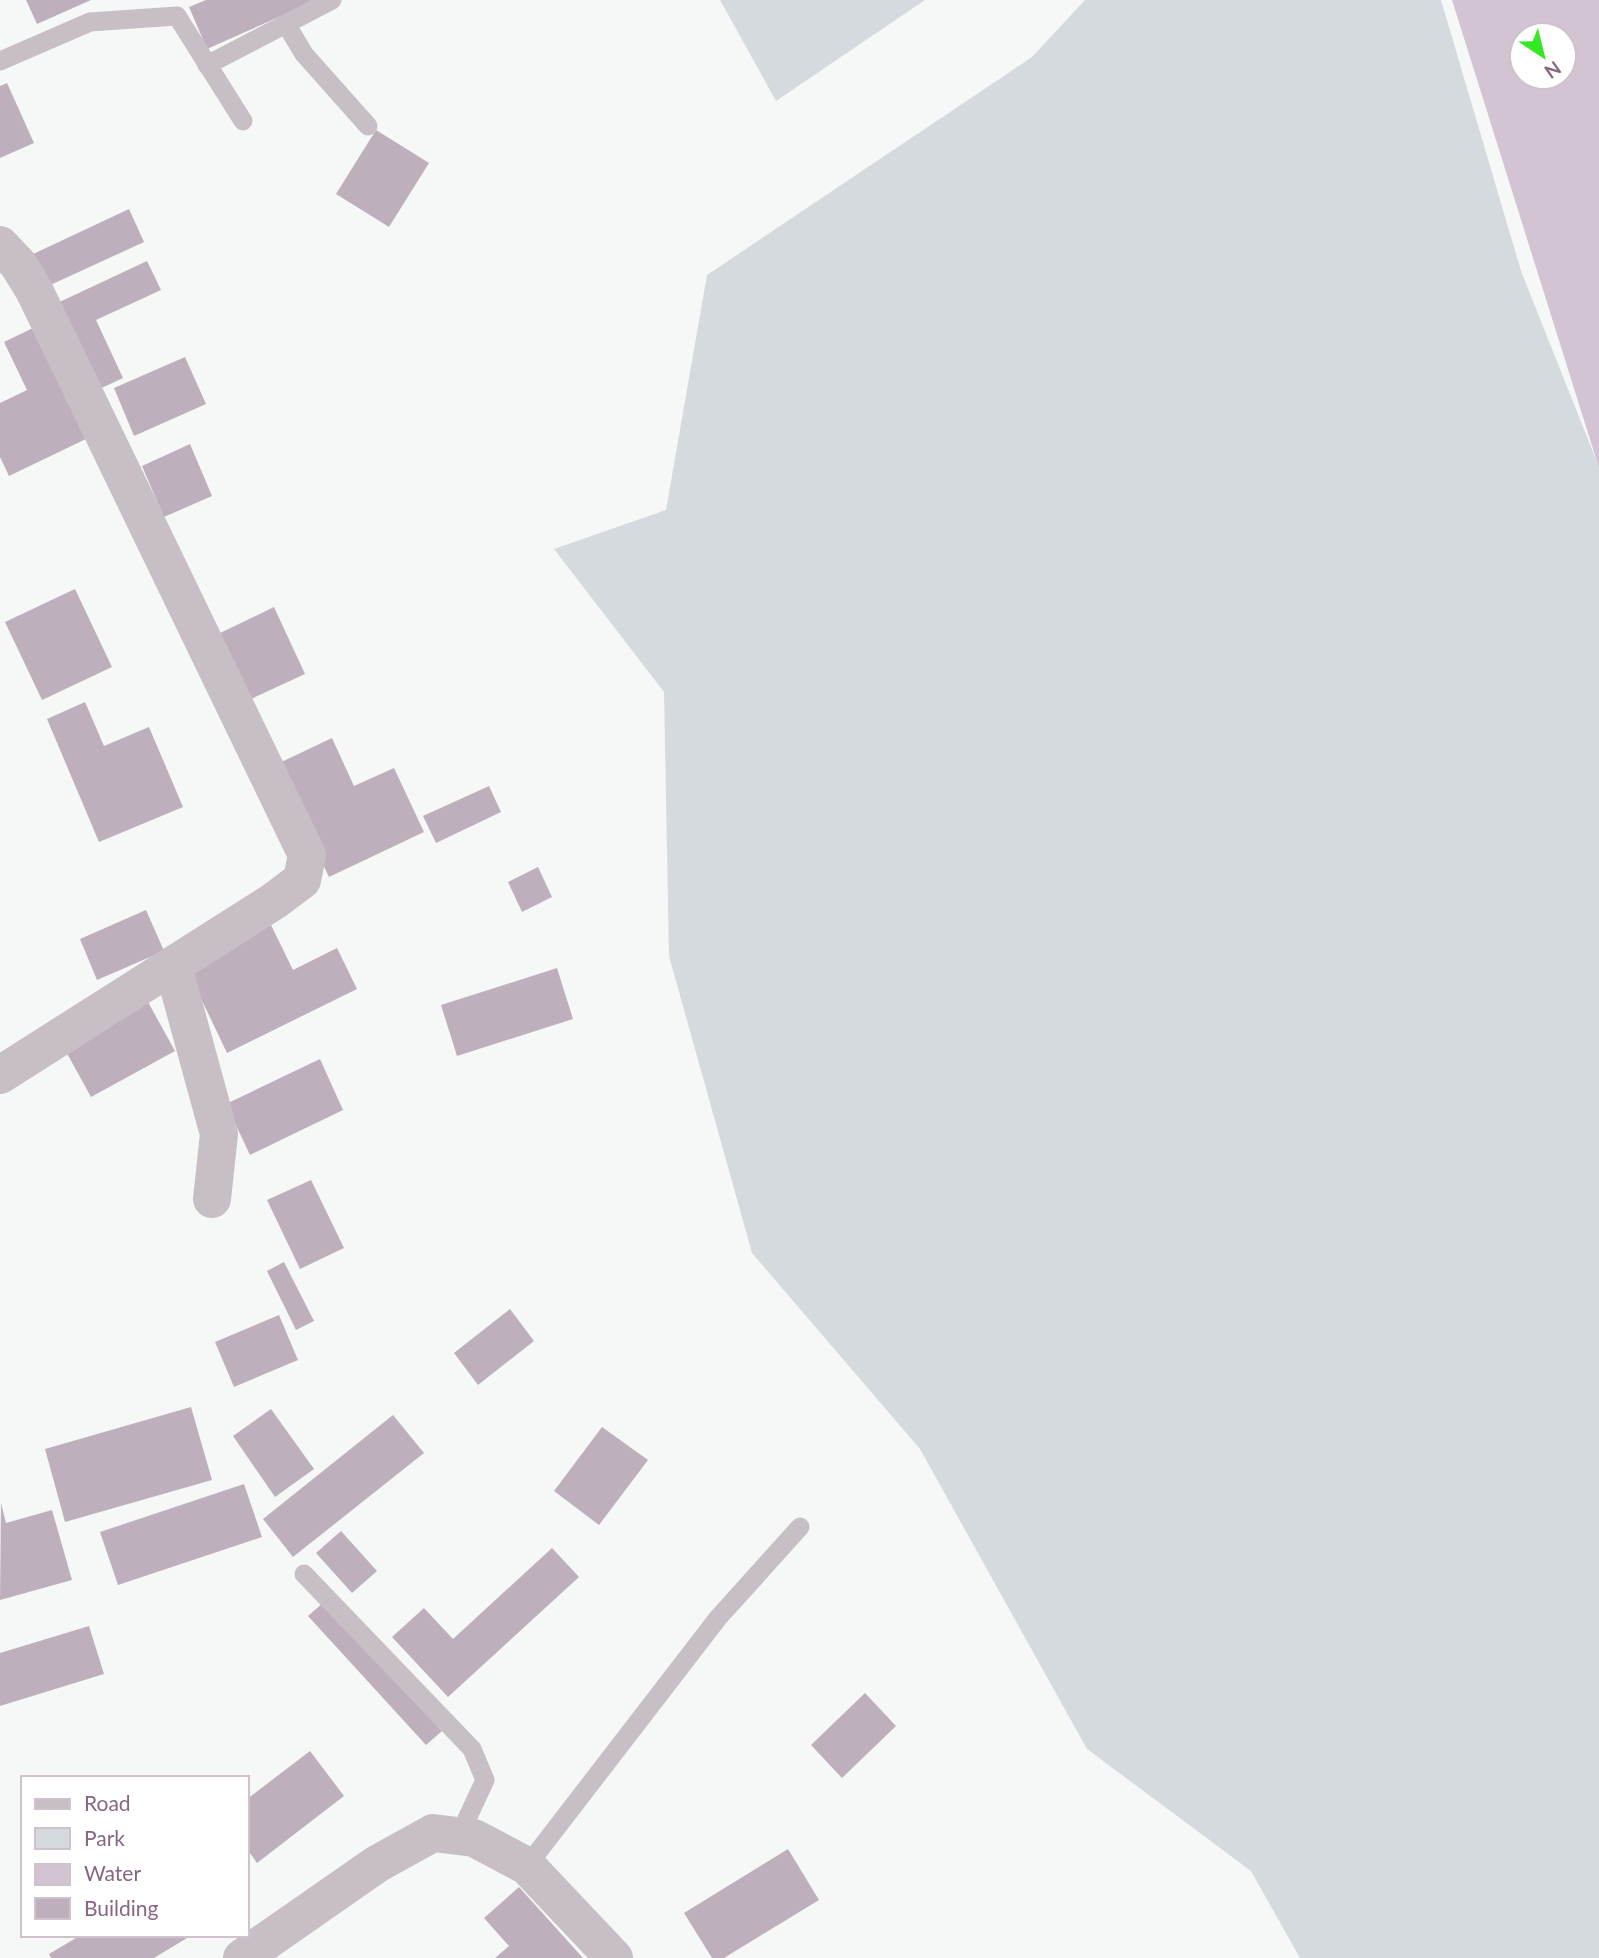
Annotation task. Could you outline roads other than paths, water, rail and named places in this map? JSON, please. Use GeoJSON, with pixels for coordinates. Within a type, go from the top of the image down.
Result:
{"type":"FeatureCollection","features":[{"type":"Feature","properties":{"kind":"street"},"geometry":{"type":"LineString","coordinates":[[0,245],[18,264],[34,290],[307,855],[302,880],[274,901],[0,1075]]}},
{"type":"Feature","properties":{"kind":"street"},"geometry":{"type":"LineString","coordinates":[[173,966],[219,1134],[212,1199]]}},
{"type":"Feature","properties":{"kind":"street"},"geometry":{"type":"LineString","coordinates":[[242,1958],[377,1864],[433,1833],[474,1838],[527,1866],[614,1958]]}},
{"type":"Feature","properties":{"kind":"lane"},"geometry":{"type":"LineString","coordinates":[[207,65],[332,0]]}},
{"type":"Feature","properties":{"kind":"lane"},"geometry":{"type":"LineString","coordinates":[[0,61],[90,22],[177,16],[243,121]]}},
{"type":"Feature","properties":{"kind":"lane"},"geometry":{"type":"LineString","coordinates":[[286,24],[304,54],[368,126]]}},
{"type":"Feature","properties":{"kind":"lane"},"geometry":{"type":"LineString","coordinates":[[527,1866],[719,1618],[800,1527]]}},
{"type":"Feature","properties":{"kind":"lane"},"geometry":{"type":"LineString","coordinates":[[304,1574],[472,1749],[485,1780],[459,1836]]}},
{"type":"Feature","properties":{"kind":"water"},"geometry":{"type":"Polygon","coordinates":[[[1452,0],[1599,0],[1599,468],[1452,0]]]}}]}
